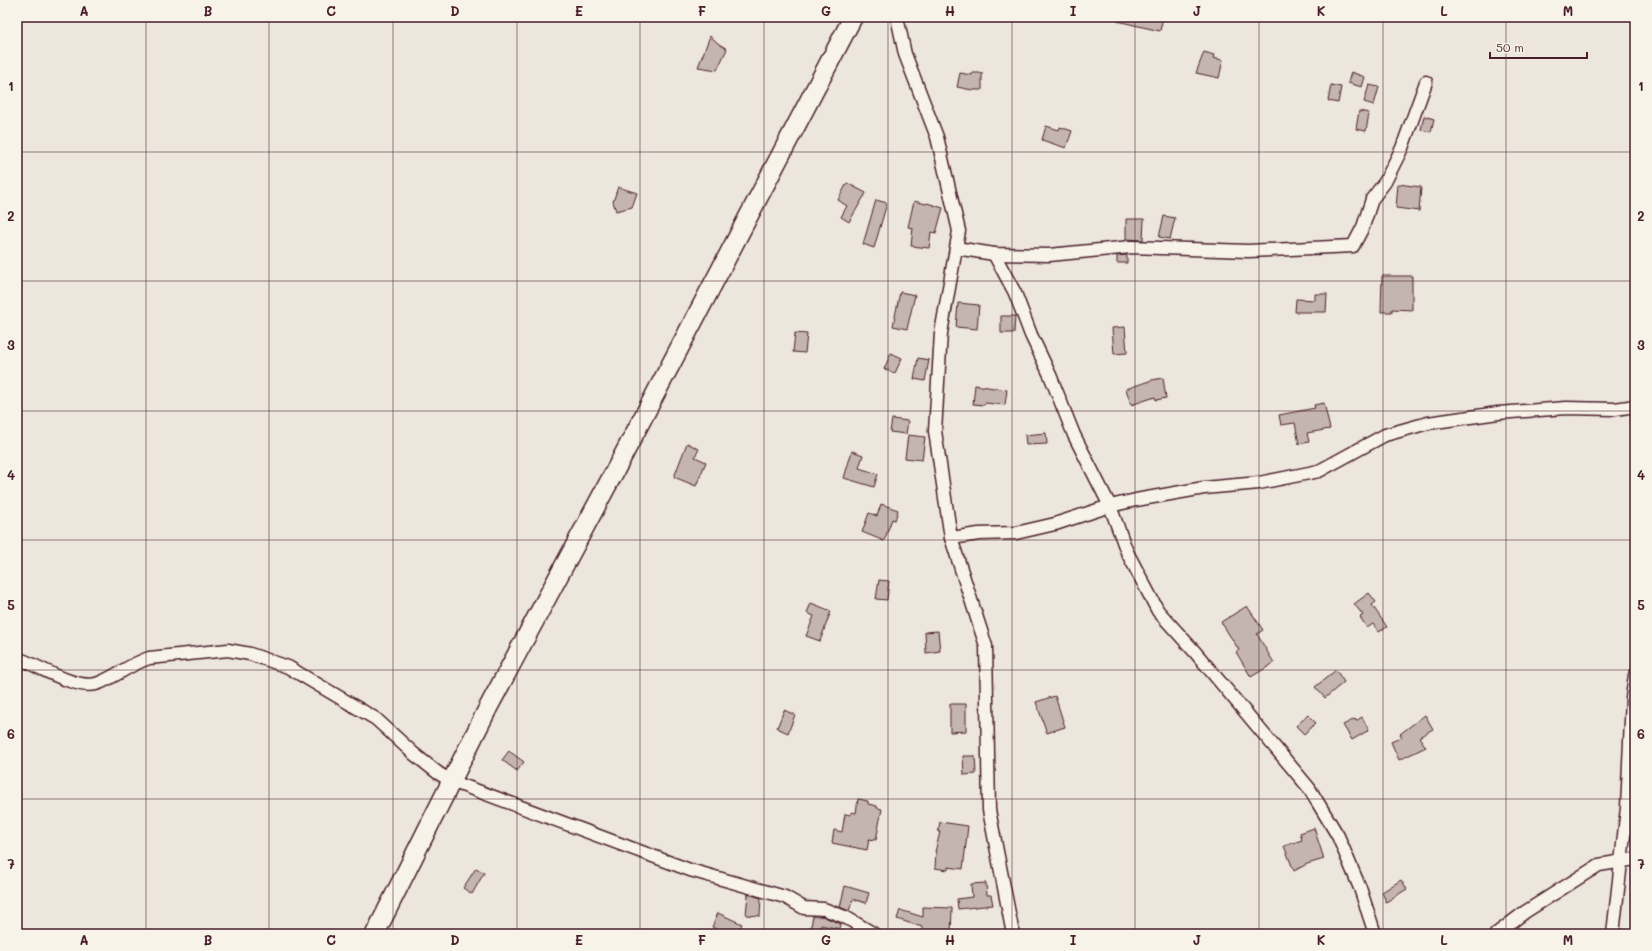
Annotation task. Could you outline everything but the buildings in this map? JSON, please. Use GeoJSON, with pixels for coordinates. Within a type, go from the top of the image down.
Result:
{"type":"FeatureCollection","features":[{"type":"Feature","properties":{"kind":"street"},"geometry":{"type":"LineString","coordinates":[[375,934],[489,706],[621,460],[853,17]]}},
{"type":"Feature","properties":{"kind":"street"},"geometry":{"type":"LineString","coordinates":[[897,17],[905,54],[937,137],[959,232],[941,333],[935,431],[951,538],[986,646],[989,810],[1013,934]]}},
{"type":"Feature","properties":{"kind":"street"},"geometry":{"type":"LineString","coordinates":[[956,248],[994,254],[1049,255],[1131,247],[1248,251],[1353,246],[1363,227],[1372,199],[1384,182],[1402,148],[1426,82]]}},
{"type":"Feature","properties":{"kind":"street"},"geometry":{"type":"LineString","coordinates":[[994,254],[1015,293],[1031,335],[1050,375],[1074,435],[1110,506],[1127,552],[1158,611],[1196,652],[1309,788],[1338,836],[1360,888],[1375,934]]}},
{"type":"Feature","properties":{"kind":"street"},"geometry":{"type":"LineString","coordinates":[[951,538],[979,534],[1016,533],[1055,524],[1110,506],[1204,488],[1259,483],[1319,471],[1385,435],[1428,423],[1498,413],[1566,408],[1615,409],[1635,406]]}},
{"type":"Feature","properties":{"kind":"street"},"geometry":{"type":"LineString","coordinates":[[17,658],[72,681],[86,685],[98,684],[140,661],[149,658],[228,650],[250,654],[288,667],[376,719],[414,754],[438,773],[451,781],[690,870],[785,898],[804,908],[824,909],[845,917],[874,934]]}},
{"type":"Feature","properties":{"kind":"street"},"geometry":{"type":"LineString","coordinates":[[1613,934],[1627,808],[1632,698],[1635,675]]}},
{"type":"Feature","properties":{"kind":"street"},"geometry":{"type":"LineString","coordinates":[[1496,934],[1525,912],[1599,865],[1635,859]]}}]}
